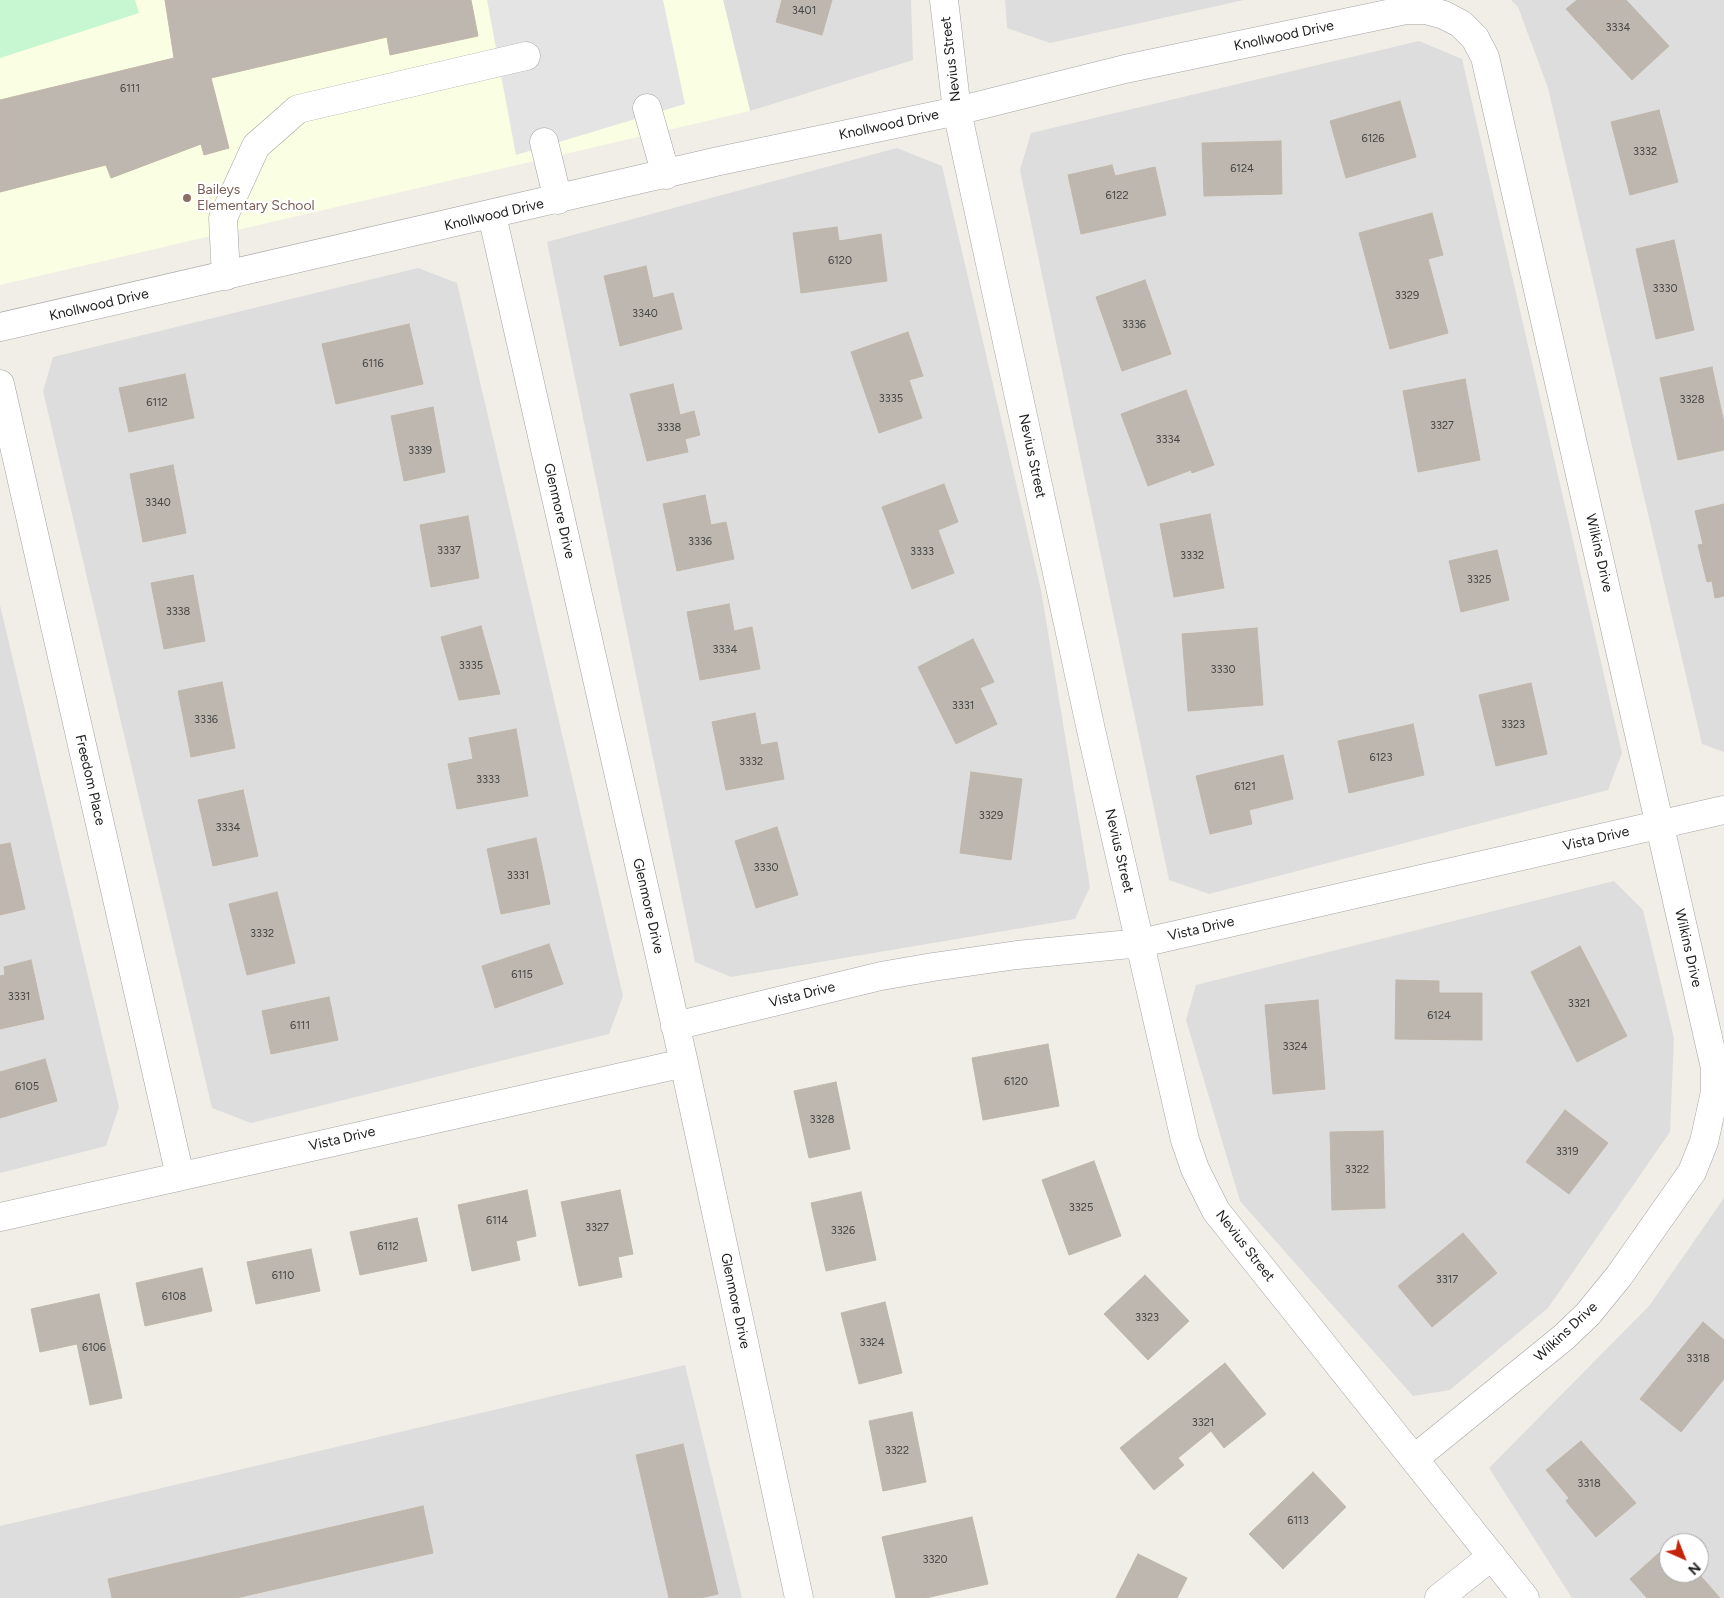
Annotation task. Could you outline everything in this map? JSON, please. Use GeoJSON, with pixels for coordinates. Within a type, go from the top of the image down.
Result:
{"type":"FeatureCollection","features":[{"type":"Feature","properties":{"kind":"street","name":"Nevius Street"},"geometry":{"type":"LineString","coordinates":[[944,0],[957,111],[1091,730],[1185,1140],[1195,1169],[1216,1211],[1416,1458],[1525,1598]]}},
{"type":"Feature","properties":{"kind":"street","name":"Knollwood Drive"},"geometry":{"type":"LineString","coordinates":[[0,327],[558,200],[719,161],[957,111],[1125,70],[1406,10],[1426,10],[1444,15],[1461,24],[1475,38],[1485,57],[1549,332]]}},
{"type":"Feature","properties":{"kind":"street"},"geometry":{"type":"LineString","coordinates":[[226,276],[222,218],[256,146],[298,109],[526,56]]}},
{"type":"Feature","properties":{"kind":"street"},"geometry":{"type":"LineString","coordinates":[[647,108],[666,175]]}},
{"type":"Feature","properties":{"kind":"street"},"geometry":{"type":"LineString","coordinates":[[544,142],[558,200]]}},
{"type":"Feature","properties":{"kind":"street","name":"Glenmore Drive"},"geometry":{"type":"LineString","coordinates":[[492,215],[684,1063],[799,1598]]}},
{"type":"Feature","properties":{"kind":"street","name":"Wilkins Drive"},"geometry":{"type":"LineString","coordinates":[[1416,1458],[1564,1337],[1588,1314],[1619,1276],[1679,1194],[1692,1172],[1704,1142],[1715,1092],[1715,1068],[1549,332]]}},
{"type":"Feature","properties":{"kind":"street","name":"Freedom Place"},"geometry":{"type":"LineString","coordinates":[[0,384],[180,1176]]}},
{"type":"Feature","properties":{"kind":"street","name":"Vista Drive"},"geometry":{"type":"LineString","coordinates":[[675,1026],[881,976],[924,968],[1017,955],[1141,943],[1724,810]]}},
{"type":"Feature","properties":{"kind":"street","name":"Vista Drive"},"geometry":{"type":"LineString","coordinates":[[0,1217],[684,1063]]}},
{"type":"Feature","properties":{"kind":"street"},"geometry":{"type":"LineString","coordinates":[[1439,1598],[1492,1556]]}},
{"type":"Feature","properties":{"kind":"shaded area","name":"Baileys Elementary School"},"geometry":{"type":"Polygon","coordinates":[[[0,0],[723,0],[750,111],[0,285],[0,0]]]}},
{"type":"Feature","properties":{"kind":"shaded area"},"geometry":{"type":"Polygon","coordinates":[[[487,0],[663,0],[685,104],[516,155],[487,0]]]}},
{"type":"Feature","properties":{"kind":"shaded area"},"geometry":{"type":"Polygon","coordinates":[[[723,0],[911,0],[913,60],[750,111],[723,0]]]}},
{"type":"Feature","properties":{"kind":"shaded area"},"geometry":{"type":"Polygon","coordinates":[[[1005,0],[1244,0],[1050,43],[1007,28],[1005,0]]]}},
{"type":"Feature","properties":{"kind":"shaded area"},"geometry":{"type":"Polygon","coordinates":[[[1511,0],[1724,0],[1724,752],[1702,744],[1548,88],[1518,7],[1511,0]]]}},
{"type":"Feature","properties":{"kind":"shaded area"},"geometry":{"type":"Polygon","coordinates":[[[1419,41],[1462,59],[1622,753],[1608,790],[1209,894],[1169,880],[1020,170],[1031,133],[1419,41]]]}},
{"type":"Feature","properties":{"kind":"shaded area"},"geometry":{"type":"Polygon","coordinates":[[[897,148],[942,166],[1041,590],[1090,887],[1075,919],[731,977],[695,962],[547,242],[897,148]]]}},
{"type":"Feature","properties":{"kind":"shaded area"},"geometry":{"type":"Polygon","coordinates":[[[418,268],[457,283],[623,996],[609,1034],[251,1123],[212,1108],[43,391],[53,357],[418,268]]]}},
{"type":"Feature","properties":{"kind":"shaded area"},"geometry":{"type":"Polygon","coordinates":[[[0,605],[119,1107],[106,1146],[0,1173],[0,605]]]}},
{"type":"Feature","properties":{"kind":"shaded area"},"geometry":{"type":"Polygon","coordinates":[[[1614,881],[1643,910],[1674,1038],[1670,1132],[1548,1308],[1450,1390],[1413,1396],[1240,1201],[1186,1020],[1196,985],[1614,881]]]}},
{"type":"Feature","properties":{"kind":"shaded area"},"geometry":{"type":"Polygon","coordinates":[[[1724,1198],[1724,1598],[1572,1598],[1489,1468],[1649,1306],[1724,1198]]]}},
{"type":"Feature","properties":{"kind":"shaded area"},"geometry":{"type":"Polygon","coordinates":[[[685,1365],[742,1598],[0,1598],[0,1526],[685,1365]]]}},
{"type":"Feature","properties":{"kind":"green space"},"geometry":{"type":"Polygon","coordinates":[[[0,0],[135,0],[139,13],[0,58],[0,0]]]}},
{"type":"Feature","properties":{"kind":"building"},"geometry":{"type":"Polygon","coordinates":[[[165,0],[471,0],[478,36],[390,55],[387,37],[211,78],[229,148],[204,155],[201,144],[111,178],[106,165],[0,192],[0,100],[174,58],[165,0]]]}},
{"type":"Feature","properties":{"kind":"building"},"geometry":{"type":"Polygon","coordinates":[[[782,0],[832,0],[822,35],[776,22],[782,0]]]}},
{"type":"Feature","properties":{"kind":"building"},"geometry":{"type":"Polygon","coordinates":[[[1577,0],[1626,0],[1669,46],[1632,80],[1566,9],[1577,0]]]}},
{"type":"Feature","properties":{"kind":"building"},"geometry":{"type":"Polygon","coordinates":[[[1400,101],[1416,157],[1346,178],[1330,121],[1400,101]]]}},
{"type":"Feature","properties":{"kind":"building"},"geometry":{"type":"Polygon","coordinates":[[[1659,110],[1678,182],[1630,195],[1611,122],[1659,110]]]}},
{"type":"Feature","properties":{"kind":"building"},"geometry":{"type":"Polygon","coordinates":[[[1281,141],[1282,194],[1204,196],[1202,143],[1281,141]]]}},
{"type":"Feature","properties":{"kind":"building"},"geometry":{"type":"Polygon","coordinates":[[[1112,165],[1115,176],[1155,167],[1166,215],[1081,234],[1068,175],[1112,165]]]}},
{"type":"Feature","properties":{"kind":"building"},"geometry":{"type":"Polygon","coordinates":[[[1432,213],[1443,255],[1428,259],[1448,333],[1390,349],[1359,233],[1432,213]]]}},
{"type":"Feature","properties":{"kind":"building"},"geometry":{"type":"Polygon","coordinates":[[[837,227],[839,241],[881,234],[887,281],[801,293],[793,233],[837,227]]]}},
{"type":"Feature","properties":{"kind":"building"},"geometry":{"type":"Polygon","coordinates":[[[1674,240],[1694,330],[1656,339],[1636,249],[1674,240]]]}},
{"type":"Feature","properties":{"kind":"building"},"geometry":{"type":"Polygon","coordinates":[[[646,266],[653,298],[673,293],[682,329],[620,346],[604,276],[646,266]]]}},
{"type":"Feature","properties":{"kind":"building"},"geometry":{"type":"Polygon","coordinates":[[[1145,280],[1171,354],[1122,371],[1096,297],[1145,280]]]}},
{"type":"Feature","properties":{"kind":"building"},"geometry":{"type":"Polygon","coordinates":[[[409,324],[423,384],[336,404],[322,344],[409,324]]]}},
{"type":"Feature","properties":{"kind":"building"},"geometry":{"type":"Polygon","coordinates":[[[908,332],[923,376],[909,380],[922,418],[879,433],[851,352],[908,332]]]}},
{"type":"Feature","properties":{"kind":"building"},"geometry":{"type":"Polygon","coordinates":[[[1712,367],[1724,423],[1724,450],[1678,460],[1660,378],[1712,367]]]}},
{"type":"Feature","properties":{"kind":"building"},"geometry":{"type":"Polygon","coordinates":[[[185,374],[194,418],[129,432],[119,388],[185,374]]]}},
{"type":"Feature","properties":{"kind":"building"},"geometry":{"type":"Polygon","coordinates":[[[1465,379],[1480,460],[1418,472],[1403,391],[1465,379]]]}},
{"type":"Feature","properties":{"kind":"building"},"geometry":{"type":"Polygon","coordinates":[[[673,384],[680,415],[694,411],[700,435],[685,439],[688,452],[647,461],[630,394],[673,384]]]}},
{"type":"Feature","properties":{"kind":"building"},"geometry":{"type":"Polygon","coordinates":[[[1186,390],[1214,465],[1192,473],[1191,470],[1148,486],[1121,414],[1186,390]]]}},
{"type":"Feature","properties":{"kind":"building"},"geometry":{"type":"Polygon","coordinates":[[[433,407],[445,472],[404,481],[391,416],[433,407]]]}},
{"type":"Feature","properties":{"kind":"building"},"geometry":{"type":"Polygon","coordinates":[[[173,465],[186,533],[143,542],[130,474],[173,465]]]}},
{"type":"Feature","properties":{"kind":"building"},"geometry":{"type":"Polygon","coordinates":[[[944,484],[958,522],[938,530],[954,573],[912,589],[882,507],[944,484]]]}},
{"type":"Feature","properties":{"kind":"building"},"geometry":{"type":"Polygon","coordinates":[[[705,495],[711,525],[726,522],[734,559],[677,571],[663,504],[705,495]]]}},
{"type":"Feature","properties":{"kind":"building"},"geometry":{"type":"Polygon","coordinates":[[[1724,504],[1724,596],[1715,598],[1712,581],[1707,582],[1698,545],[1703,544],[1695,511],[1724,504]]]}},
{"type":"Feature","properties":{"kind":"building"},"geometry":{"type":"Polygon","coordinates":[[[1210,514],[1224,588],[1174,597],[1160,524],[1210,514]]]}},
{"type":"Feature","properties":{"kind":"building"},"geometry":{"type":"Polygon","coordinates":[[[468,516],[479,578],[431,587],[420,525],[468,516]]]}},
{"type":"Feature","properties":{"kind":"building"},"geometry":{"type":"Polygon","coordinates":[[[1497,550],[1509,600],[1461,612],[1449,561],[1497,550]]]}},
{"type":"Feature","properties":{"kind":"building"},"geometry":{"type":"Polygon","coordinates":[[[193,575],[205,641],[164,649],[151,583],[193,575]]]}},
{"type":"Feature","properties":{"kind":"building"},"geometry":{"type":"Polygon","coordinates":[[[729,604],[734,631],[752,627],[760,669],[700,680],[687,612],[729,604]]]}},
{"type":"Feature","properties":{"kind":"building"},"geometry":{"type":"Polygon","coordinates":[[[481,626],[500,694],[459,700],[441,637],[481,626]]]}},
{"type":"Feature","properties":{"kind":"building"},"geometry":{"type":"Polygon","coordinates":[[[1257,628],[1263,705],[1188,711],[1182,634],[1257,628]]]}},
{"type":"Feature","properties":{"kind":"building"},"geometry":{"type":"Polygon","coordinates":[[[973,639],[994,682],[980,688],[997,724],[956,744],[918,667],[973,639]]]}},
{"type":"Feature","properties":{"kind":"building"},"geometry":{"type":"Polygon","coordinates":[[[222,682],[235,748],[191,757],[178,691],[222,682]]]}},
{"type":"Feature","properties":{"kind":"building"},"geometry":{"type":"Polygon","coordinates":[[[1531,683],[1547,754],[1496,766],[1479,695],[1531,683]]]}},
{"type":"Feature","properties":{"kind":"building"},"geometry":{"type":"Polygon","coordinates":[[[755,713],[761,745],[777,742],[784,779],[726,790],[712,722],[755,713]]]}},
{"type":"Feature","properties":{"kind":"building"},"geometry":{"type":"Polygon","coordinates":[[[1413,724],[1424,775],[1349,793],[1338,741],[1413,724]]]}},
{"type":"Feature","properties":{"kind":"building"},"geometry":{"type":"Polygon","coordinates":[[[516,729],[528,796],[457,809],[448,764],[473,759],[469,738],[516,729]]]}},
{"type":"Feature","properties":{"kind":"building"},"geometry":{"type":"Polygon","coordinates":[[[1283,755],[1293,799],[1249,810],[1252,824],[1210,834],[1196,776],[1283,755]]]}},
{"type":"Feature","properties":{"kind":"building"},"geometry":{"type":"Polygon","coordinates":[[[971,772],[1022,779],[1011,860],[960,853],[971,772]]]}},
{"type":"Feature","properties":{"kind":"building"},"geometry":{"type":"Polygon","coordinates":[[[243,790],[258,856],[213,866],[198,800],[243,790]]]}},
{"type":"Feature","properties":{"kind":"building"},"geometry":{"type":"Polygon","coordinates":[[[777,827],[798,895],[756,908],[735,841],[777,827]]]}},
{"type":"Feature","properties":{"kind":"building"},"geometry":{"type":"Polygon","coordinates":[[[536,838],[550,904],[501,914],[487,849],[536,838]]]}},
{"type":"Feature","properties":{"kind":"building"},"geometry":{"type":"Polygon","coordinates":[[[10,843],[25,909],[0,915],[0,845],[10,843]]]}},
{"type":"Feature","properties":{"kind":"building"},"geometry":{"type":"Polygon","coordinates":[[[277,892],[295,963],[247,975],[229,904],[277,892]]]}},
{"type":"Feature","properties":{"kind":"building"},"geometry":{"type":"Polygon","coordinates":[[[549,944],[563,984],[495,1008],[482,966],[549,944]]]}},
{"type":"Feature","properties":{"kind":"building"},"geometry":{"type":"Polygon","coordinates":[[[1580,946],[1627,1036],[1577,1062],[1531,972],[1580,946]]]}},
{"type":"Feature","properties":{"kind":"building"},"geometry":{"type":"Polygon","coordinates":[[[31,960],[44,1019],[0,1029],[0,976],[5,975],[4,967],[31,960]]]}},
{"type":"Feature","properties":{"kind":"building"},"geometry":{"type":"Polygon","coordinates":[[[1396,980],[1439,981],[1439,993],[1482,993],[1482,1040],[1395,1039],[1396,980]]]}},
{"type":"Feature","properties":{"kind":"building"},"geometry":{"type":"Polygon","coordinates":[[[329,997],[338,1040],[271,1054],[262,1011],[329,997]]]}},
{"type":"Feature","properties":{"kind":"building"},"geometry":{"type":"Polygon","coordinates":[[[1318,1000],[1325,1089],[1273,1094],[1265,1005],[1318,1000]]]}},
{"type":"Feature","properties":{"kind":"building"},"geometry":{"type":"Polygon","coordinates":[[[1048,1044],[1059,1106],[983,1120],[972,1058],[1048,1044]]]}},
{"type":"Feature","properties":{"kind":"building"},"geometry":{"type":"Polygon","coordinates":[[[45,1059],[57,1101],[0,1118],[0,1072],[45,1059]]]}},
{"type":"Feature","properties":{"kind":"building"},"geometry":{"type":"Polygon","coordinates":[[[836,1082],[850,1149],[809,1158],[794,1091],[836,1082]]]}},
{"type":"Feature","properties":{"kind":"building"},"geometry":{"type":"Polygon","coordinates":[[[1565,1110],[1608,1143],[1569,1194],[1526,1162],[1565,1110]]]}},
{"type":"Feature","properties":{"kind":"building"},"geometry":{"type":"Polygon","coordinates":[[[1383,1131],[1385,1208],[1332,1210],[1330,1132],[1383,1131]]]}},
{"type":"Feature","properties":{"kind":"building"},"geometry":{"type":"Polygon","coordinates":[[[1094,1161],[1121,1236],[1069,1255],[1042,1180],[1094,1161]]]}},
{"type":"Feature","properties":{"kind":"building"},"geometry":{"type":"Polygon","coordinates":[[[527,1190],[536,1236],[516,1241],[520,1260],[472,1271],[458,1205],[527,1190]]]}},
{"type":"Feature","properties":{"kind":"building"},"geometry":{"type":"Polygon","coordinates":[[[620,1190],[633,1254],[618,1257],[622,1277],[579,1286],[561,1202],[620,1190]]]}},
{"type":"Feature","properties":{"kind":"building"},"geometry":{"type":"Polygon","coordinates":[[[861,1192],[876,1260],[826,1271],[811,1203],[861,1192]]]}},
{"type":"Feature","properties":{"kind":"building"},"geometry":{"type":"Polygon","coordinates":[[[417,1218],[427,1261],[360,1275],[350,1232],[417,1218]]]}},
{"type":"Feature","properties":{"kind":"building"},"geometry":{"type":"Polygon","coordinates":[[[1463,1233],[1497,1273],[1432,1327],[1398,1286],[1463,1233]]]}},
{"type":"Feature","properties":{"kind":"building"},"geometry":{"type":"Polygon","coordinates":[[[311,1249],[320,1291],[256,1304],[247,1262],[311,1249]]]}},
{"type":"Feature","properties":{"kind":"building"},"geometry":{"type":"Polygon","coordinates":[[[202,1268],[212,1311],[145,1326],[136,1283],[202,1268]]]}},
{"type":"Feature","properties":{"kind":"building"},"geometry":{"type":"Polygon","coordinates":[[[1145,1275],[1189,1321],[1148,1360],[1104,1314],[1145,1275]]]}},
{"type":"Feature","properties":{"kind":"building"},"geometry":{"type":"Polygon","coordinates":[[[99,1294],[122,1398],[90,1405],[77,1344],[40,1352],[31,1309],[99,1294]]]}},
{"type":"Feature","properties":{"kind":"building"},"geometry":{"type":"Polygon","coordinates":[[[885,1302],[902,1373],[859,1384],[841,1313],[885,1302]]]}},
{"type":"Feature","properties":{"kind":"building"},"geometry":{"type":"Polygon","coordinates":[[[1703,1322],[1724,1340],[1724,1379],[1681,1432],[1640,1399],[1703,1322]]]}},
{"type":"Feature","properties":{"kind":"building"},"geometry":{"type":"Polygon","coordinates":[[[1225,1363],[1266,1414],[1224,1448],[1211,1431],[1178,1458],[1184,1465],[1154,1490],[1120,1448],[1225,1363]]]}},
{"type":"Feature","properties":{"kind":"building"},"geometry":{"type":"Polygon","coordinates":[[[912,1412],[926,1482],[883,1491],[869,1421],[912,1412]]]}},
{"type":"Feature","properties":{"kind":"building"},"geometry":{"type":"Polygon","coordinates":[[[1581,1441],[1636,1503],[1596,1537],[1566,1501],[1569,1498],[1546,1470],[1581,1441]]]}},
{"type":"Feature","properties":{"kind":"building"},"geometry":{"type":"Polygon","coordinates":[[[683,1444],[718,1594],[700,1598],[669,1598],[636,1455],[683,1444]]]}},
{"type":"Feature","properties":{"kind":"building"},"geometry":{"type":"Polygon","coordinates":[[[1313,1472],[1346,1507],[1283,1569],[1249,1534],[1313,1472]]]}},
{"type":"Feature","properties":{"kind":"building"},"geometry":{"type":"Polygon","coordinates":[[[423,1506],[433,1553],[236,1598],[112,1598],[108,1579],[423,1506]]]}},
{"type":"Feature","properties":{"kind":"building"},"geometry":{"type":"Polygon","coordinates":[[[972,1517],[988,1584],[926,1598],[896,1598],[882,1537],[972,1517]]]}},
{"type":"Feature","properties":{"kind":"building"},"geometry":{"type":"Polygon","coordinates":[[[1659,1553],[1659,1583],[1707,1583],[1720,1598],[1647,1598],[1630,1579],[1659,1553]]]}},
{"type":"Feature","properties":{"kind":"building"},"geometry":{"type":"Polygon","coordinates":[[[1138,1554],[1187,1578],[1177,1598],[1116,1598],[1138,1554]]]}},
{"type":"Feature","properties":{"kind":"place","name":"Baileys Elementary School"},"geometry":{"type":"Point","coordinates":[187,198]}}]}
